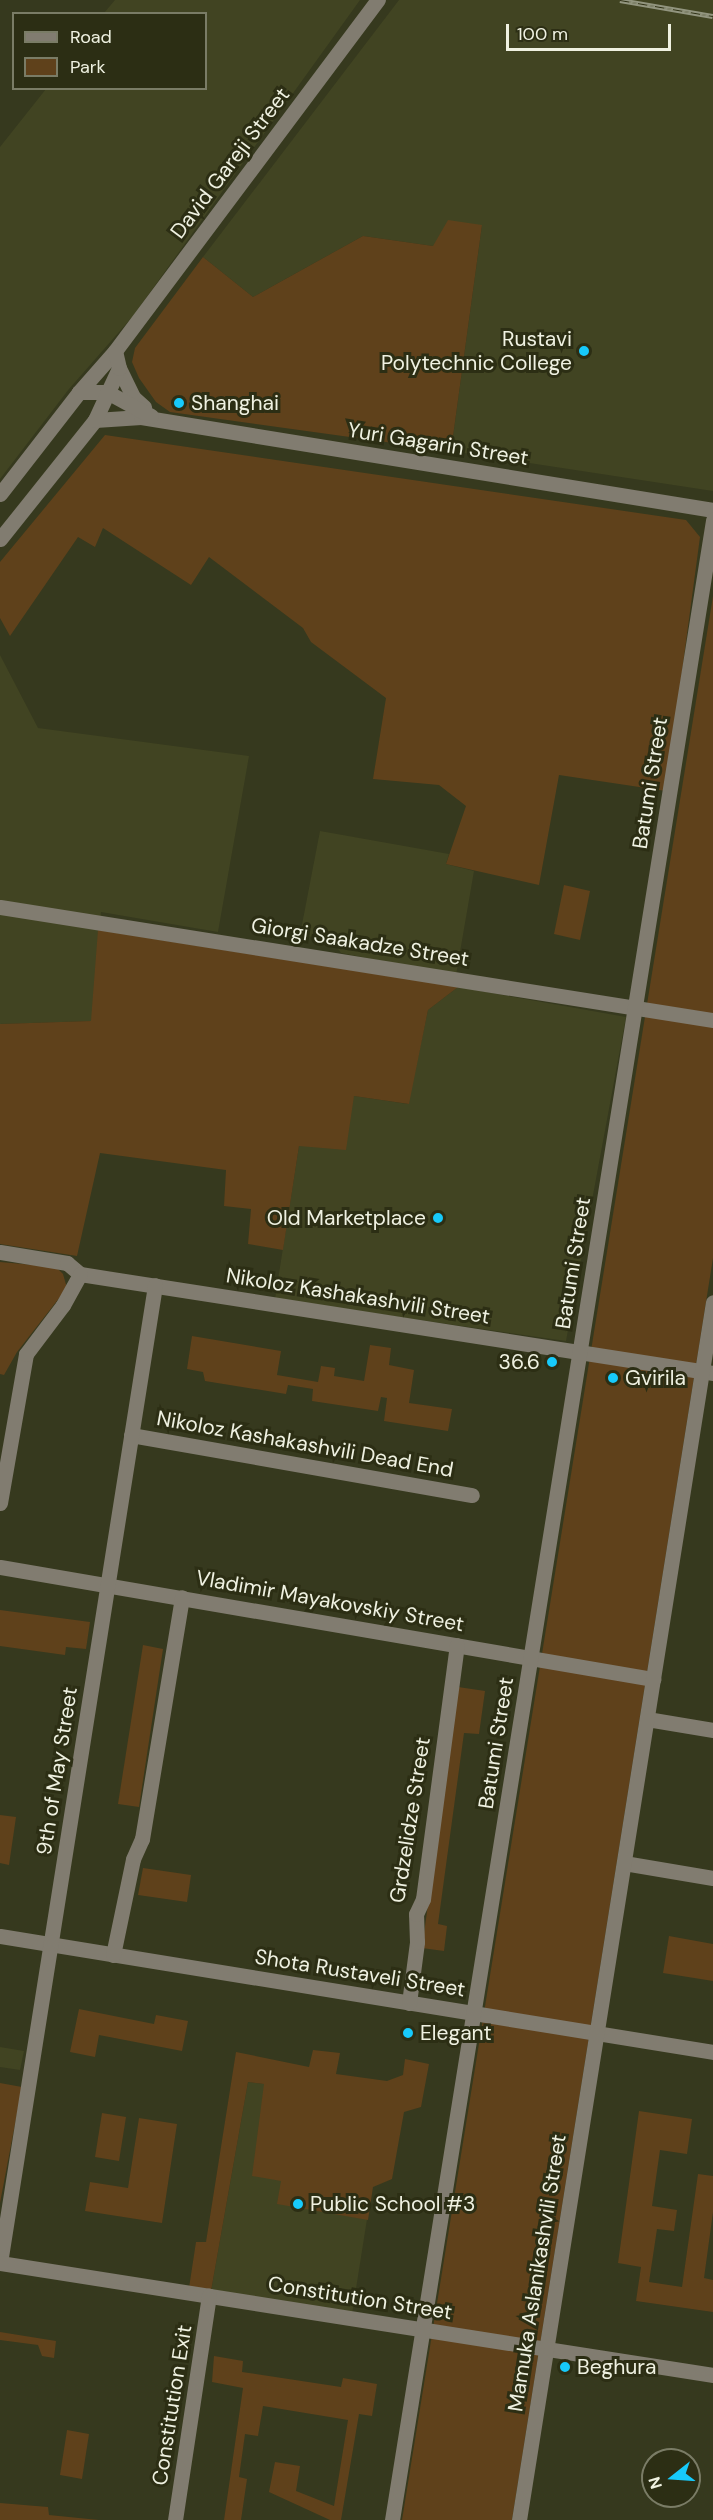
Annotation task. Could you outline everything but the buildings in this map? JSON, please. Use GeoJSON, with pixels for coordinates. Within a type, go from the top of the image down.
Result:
{"type":"FeatureCollection","features":[{"type":"Feature","properties":{"kind":"street","name":"David Gareji Street"},"geometry":{"type":"LineString","coordinates":[[0,494],[74,398],[115,351],[378,0]]}},
{"type":"Feature","properties":{"kind":"street"},"geometry":{"type":"LineString","coordinates":[[115,351],[119,368],[133,397],[157,420]]}},
{"type":"Feature","properties":{"kind":"street"},"geometry":{"type":"LineString","coordinates":[[0,539],[95,420],[119,368]]}},
{"type":"Feature","properties":{"kind":"street","name":"Yuri Gagarin Street"},"geometry":{"type":"LineString","coordinates":[[74,398],[107,392],[157,420]]}},
{"type":"Feature","properties":{"kind":"street","name":"Yuri Gagarin Street"},"geometry":{"type":"LineString","coordinates":[[95,420],[116,417],[157,420],[713,510]]}},
{"type":"Feature","properties":{"kind":"street","name":"Batumi Street"},"geometry":{"type":"LineString","coordinates":[[474,2013],[713,519]]}},
{"type":"Feature","properties":{"kind":"street","name":"Giorgi Saakadze Street"},"geometry":{"type":"LineString","coordinates":[[0,908],[713,1020]]}},
{"type":"Feature","properties":{"kind":"street","name":"Nikoloz Kashakashvili Street"},"geometry":{"type":"LineString","coordinates":[[0,1252],[67,1263],[80,1274],[707,1372]]}},
{"type":"Feature","properties":{"kind":"street"},"geometry":{"type":"LineString","coordinates":[[0,1503],[6,1436],[26,1354],[63,1305],[80,1274]]}},
{"type":"Feature","properties":{"kind":"street","name":"9th of May Street"},"geometry":{"type":"LineString","coordinates":[[0,2263],[155,1285]]}},
{"type":"Feature","properties":{"kind":"street"},"geometry":{"type":"LineString","coordinates":[[597,2033],[653,1679],[707,1372],[713,1302]]}},
{"type":"Feature","properties":{"kind":"street","name":"Nikoloz Kashakashvili Dead End"},"geometry":{"type":"LineString","coordinates":[[131,1435],[472,1495]]}},
{"type":"Feature","properties":{"kind":"street","name":"Vladimir Mayakovskiy Street"},"geometry":{"type":"LineString","coordinates":[[0,1568],[108,1584],[653,1679]]}},
{"type":"Feature","properties":{"kind":"street"},"geometry":{"type":"LineString","coordinates":[[113,1954],[133,1859],[142,1839],[183,1597]]}},
{"type":"Feature","properties":{"kind":"street","name":"Grdzelidze Street"},"geometry":{"type":"LineString","coordinates":[[409,2003],[417,1942],[416,1914],[423,1899],[457,1645]]}},
{"type":"Feature","properties":{"kind":"street"},"geometry":{"type":"LineString","coordinates":[[647,1719],[713,1730]]}},
{"type":"Feature","properties":{"kind":"street"},"geometry":{"type":"LineString","coordinates":[[624,1863],[713,1878]]}},
{"type":"Feature","properties":{"kind":"street","name":"Shota Rustaveli Street"},"geometry":{"type":"LineString","coordinates":[[0,1936],[713,2052]]}},
{"type":"Feature","properties":{"kind":"street"},"geometry":{"type":"LineString","coordinates":[[392,2520],[474,2013]]}},
{"type":"Feature","properties":{"kind":"street","name":"Mamuka Aslanikashvili Street"},"geometry":{"type":"LineString","coordinates":[[519,2520],[597,2033]]}},
{"type":"Feature","properties":{"kind":"street","name":"Constitution Street"},"geometry":{"type":"LineString","coordinates":[[0,2263],[713,2375]]}},
{"type":"Feature","properties":{"kind":"street","name":"Constitution Exit"},"geometry":{"type":"LineString","coordinates":[[175,2520],[209,2296]]}},
{"type":"Feature","properties":{"kind":"shaded area"},"geometry":{"type":"Polygon","coordinates":[[[115,0],[360,0],[133,316],[69,389],[0,479],[0,147],[45,90],[207,90],[207,12],[105,12],[115,0]]]}},
{"type":"Feature","properties":{"kind":"shaded area"},"geometry":{"type":"Polygon","coordinates":[[[399,0],[713,0],[713,491],[451,451],[482,225],[433,246],[363,236],[253,297],[203,257],[399,0]]]}},
{"type":"Feature","properties":{"kind":"shaded area"},"geometry":{"type":"Polygon","coordinates":[[[0,655],[38,728],[249,756],[218,932],[101,912],[92,1021],[0,1024],[0,655]]]}},
{"type":"Feature","properties":{"kind":"shaded area"},"geometry":{"type":"Polygon","coordinates":[[[320,831],[449,854],[446,864],[474,871],[456,975],[341,953],[332,940],[300,935],[320,831]]]}},
{"type":"Feature","properties":{"kind":"shaded area"},"geometry":{"type":"Polygon","coordinates":[[[458,987],[626,1017],[566,1341],[275,1299],[299,1146],[354,1096],[408,1104],[428,1010],[458,987]]]}},
{"type":"Feature","properties":{"kind":"shaded area"},"geometry":{"type":"Polygon","coordinates":[[[0,2047],[24,2051],[20,2070],[0,2067],[0,2047]]]}},
{"type":"Feature","properties":{"kind":"shaded area","name":"Public School #3"},"geometry":{"type":"Polygon","coordinates":[[[248,2082],[386,2099],[352,2314],[211,2291],[248,2082]]]}},
{"type":"Feature","properties":{"kind":"green space"},"geometry":{"type":"Polygon","coordinates":[[[448,220],[482,225],[451,451],[170,412],[156,402],[139,378],[132,362],[135,348],[203,257],[253,297],[363,236],[433,246],[448,220]]]}},
{"type":"Feature","properties":{"kind":"green space"},"geometry":{"type":"Polygon","coordinates":[[[105,435],[686,520],[700,537],[666,791],[559,775],[539,885],[446,864],[466,806],[439,785],[373,779],[386,698],[311,642],[303,628],[209,557],[191,585],[103,528],[95,547],[78,537],[10,636],[0,618],[0,562],[105,435]]]}},
{"type":"Feature","properties":{"kind":"green space"},"geometry":{"type":"Polygon","coordinates":[[[713,596],[713,1258],[512,2520],[402,2520],[713,596]]]}},
{"type":"Feature","properties":{"kind":"green space"},"geometry":{"type":"Polygon","coordinates":[[[564,885],[590,891],[580,940],[554,934],[564,885]]]}},
{"type":"Feature","properties":{"kind":"green space"},"geometry":{"type":"Polygon","coordinates":[[[98,930],[458,987],[428,1010],[409,1104],[354,1096],[346,1150],[299,1146],[283,1250],[248,1244],[251,1209],[224,1206],[226,1170],[100,1153],[77,1256],[0,1244],[0,1024],[91,1021],[98,930]]]}},
{"type":"Feature","properties":{"kind":"green space"},"geometry":{"type":"Polygon","coordinates":[[[0,1262],[56,1267],[63,1274],[67,1288],[17,1352],[4,1375],[0,1374],[0,1262]]]}},
{"type":"Feature","properties":{"kind":"green space"},"geometry":{"type":"Polygon","coordinates":[[[192,1336],[281,1351],[277,1375],[318,1382],[321,1366],[335,1368],[334,1376],[364,1381],[370,1345],[391,1348],[389,1365],[414,1370],[409,1403],[452,1409],[448,1431],[384,1421],[387,1398],[381,1397],[378,1411],[312,1401],[313,1389],[288,1385],[286,1394],[205,1381],[203,1372],[187,1369],[192,1336]]]}},
{"type":"Feature","properties":{"kind":"green space"},"geometry":{"type":"Polygon","coordinates":[[[0,1610],[90,1622],[86,1649],[66,1647],[65,1655],[0,1646],[0,1610]]]}},
{"type":"Feature","properties":{"kind":"green space"},"geometry":{"type":"Polygon","coordinates":[[[143,1645],[163,1649],[139,1807],[118,1804],[143,1645]]]}},
{"type":"Feature","properties":{"kind":"green space"},"geometry":{"type":"Polygon","coordinates":[[[458,1687],[485,1691],[479,1734],[464,1733],[438,1924],[447,1926],[444,1951],[422,1948],[458,1687]]]}},
{"type":"Feature","properties":{"kind":"green space"},"geometry":{"type":"Polygon","coordinates":[[[0,1815],[16,1817],[9,1865],[0,1863],[0,1815]]]}},
{"type":"Feature","properties":{"kind":"green space"},"geometry":{"type":"Polygon","coordinates":[[[143,1868],[191,1875],[187,1902],[138,1895],[143,1868]]]}},
{"type":"Feature","properties":{"kind":"green space"},"geometry":{"type":"Polygon","coordinates":[[[669,1936],[713,1944],[713,1981],[663,1973],[669,1936]]]}},
{"type":"Feature","properties":{"kind":"green space"},"geometry":{"type":"Polygon","coordinates":[[[79,2009],[154,2024],[156,2015],[188,2021],[182,2051],[99,2035],[95,2057],[70,2052],[79,2009]]]}},
{"type":"Feature","properties":{"kind":"green space"},"geometry":{"type":"Polygon","coordinates":[[[313,2050],[340,2053],[336,2074],[387,2081],[403,2075],[405,2059],[429,2064],[421,2107],[404,2112],[392,2179],[373,2187],[368,2220],[277,2204],[281,2181],[252,2176],[264,2084],[248,2082],[211,2291],[189,2288],[196,2242],[206,2242],[236,2052],[309,2067],[313,2050]]]}},
{"type":"Feature","properties":{"kind":"green space"},"geometry":{"type":"Polygon","coordinates":[[[0,2083],[22,2087],[0,2203],[0,2083]]]}},
{"type":"Feature","properties":{"kind":"green space"},"geometry":{"type":"Polygon","coordinates":[[[639,2111],[692,2119],[687,2154],[660,2150],[652,2206],[677,2210],[674,2231],[657,2229],[649,2282],[682,2287],[698,2174],[713,2176],[713,2212],[704,2278],[713,2280],[713,2312],[636,2301],[641,2267],[618,2263],[639,2111]]]}},
{"type":"Feature","properties":{"kind":"green space"},"geometry":{"type":"Polygon","coordinates":[[[102,2113],[126,2117],[119,2161],[95,2157],[102,2113]]]}},
{"type":"Feature","properties":{"kind":"green space"},"geometry":{"type":"Polygon","coordinates":[[[139,2118],[177,2124],[162,2223],[85,2211],[90,2182],[128,2188],[139,2118]]]}},
{"type":"Feature","properties":{"kind":"green space"},"geometry":{"type":"Polygon","coordinates":[[[0,2332],[56,2341],[54,2358],[42,2356],[38,2345],[0,2340],[0,2332]]]}},
{"type":"Feature","properties":{"kind":"green space"},"geometry":{"type":"Polygon","coordinates":[[[214,2356],[243,2361],[242,2372],[341,2387],[343,2378],[377,2384],[372,2416],[359,2414],[341,2520],[330,2520],[269,2492],[275,2462],[300,2466],[296,2491],[334,2506],[348,2420],[263,2406],[258,2436],[245,2434],[239,2477],[247,2479],[241,2520],[224,2520],[243,2388],[212,2382],[214,2356]]]}},
{"type":"Feature","properties":{"kind":"green space"},"geometry":{"type":"Polygon","coordinates":[[[67,2430],[89,2434],[82,2479],[60,2475],[67,2430]]]}},
{"type":"Feature","properties":{"kind":"green space"},"geometry":{"type":"Polygon","coordinates":[[[0,2503],[48,2507],[49,2515],[99,2520],[0,2520],[0,2503]]]}},
{"type":"Feature","properties":{"kind":"railway"},"geometry":{"type":"LineString","coordinates":[[620,0],[713,16]]}},
{"type":"Feature","properties":{"kind":"place","name":"Rustavi Polytechnic College"},"geometry":{"type":"Point","coordinates":[584,351]}},
{"type":"Feature","properties":{"kind":"place","name":"Shanghai"},"geometry":{"type":"Point","coordinates":[179,403]}},
{"type":"Feature","properties":{"kind":"place","name":"Old Marketplace"},"geometry":{"type":"Point","coordinates":[438,1218]}},
{"type":"Feature","properties":{"kind":"place","name":"36.6"},"geometry":{"type":"Point","coordinates":[552,1362]}},
{"type":"Feature","properties":{"kind":"place","name":"Gvirila"},"geometry":{"type":"Point","coordinates":[613,1378]}},
{"type":"Feature","properties":{"kind":"place","name":"Elegant"},"geometry":{"type":"Point","coordinates":[408,2033]}},
{"type":"Feature","properties":{"kind":"place","name":"Public School #3"},"geometry":{"type":"Point","coordinates":[298,2204]}},
{"type":"Feature","properties":{"kind":"place","name":"Beghura"},"geometry":{"type":"Point","coordinates":[565,2367]}}]}
